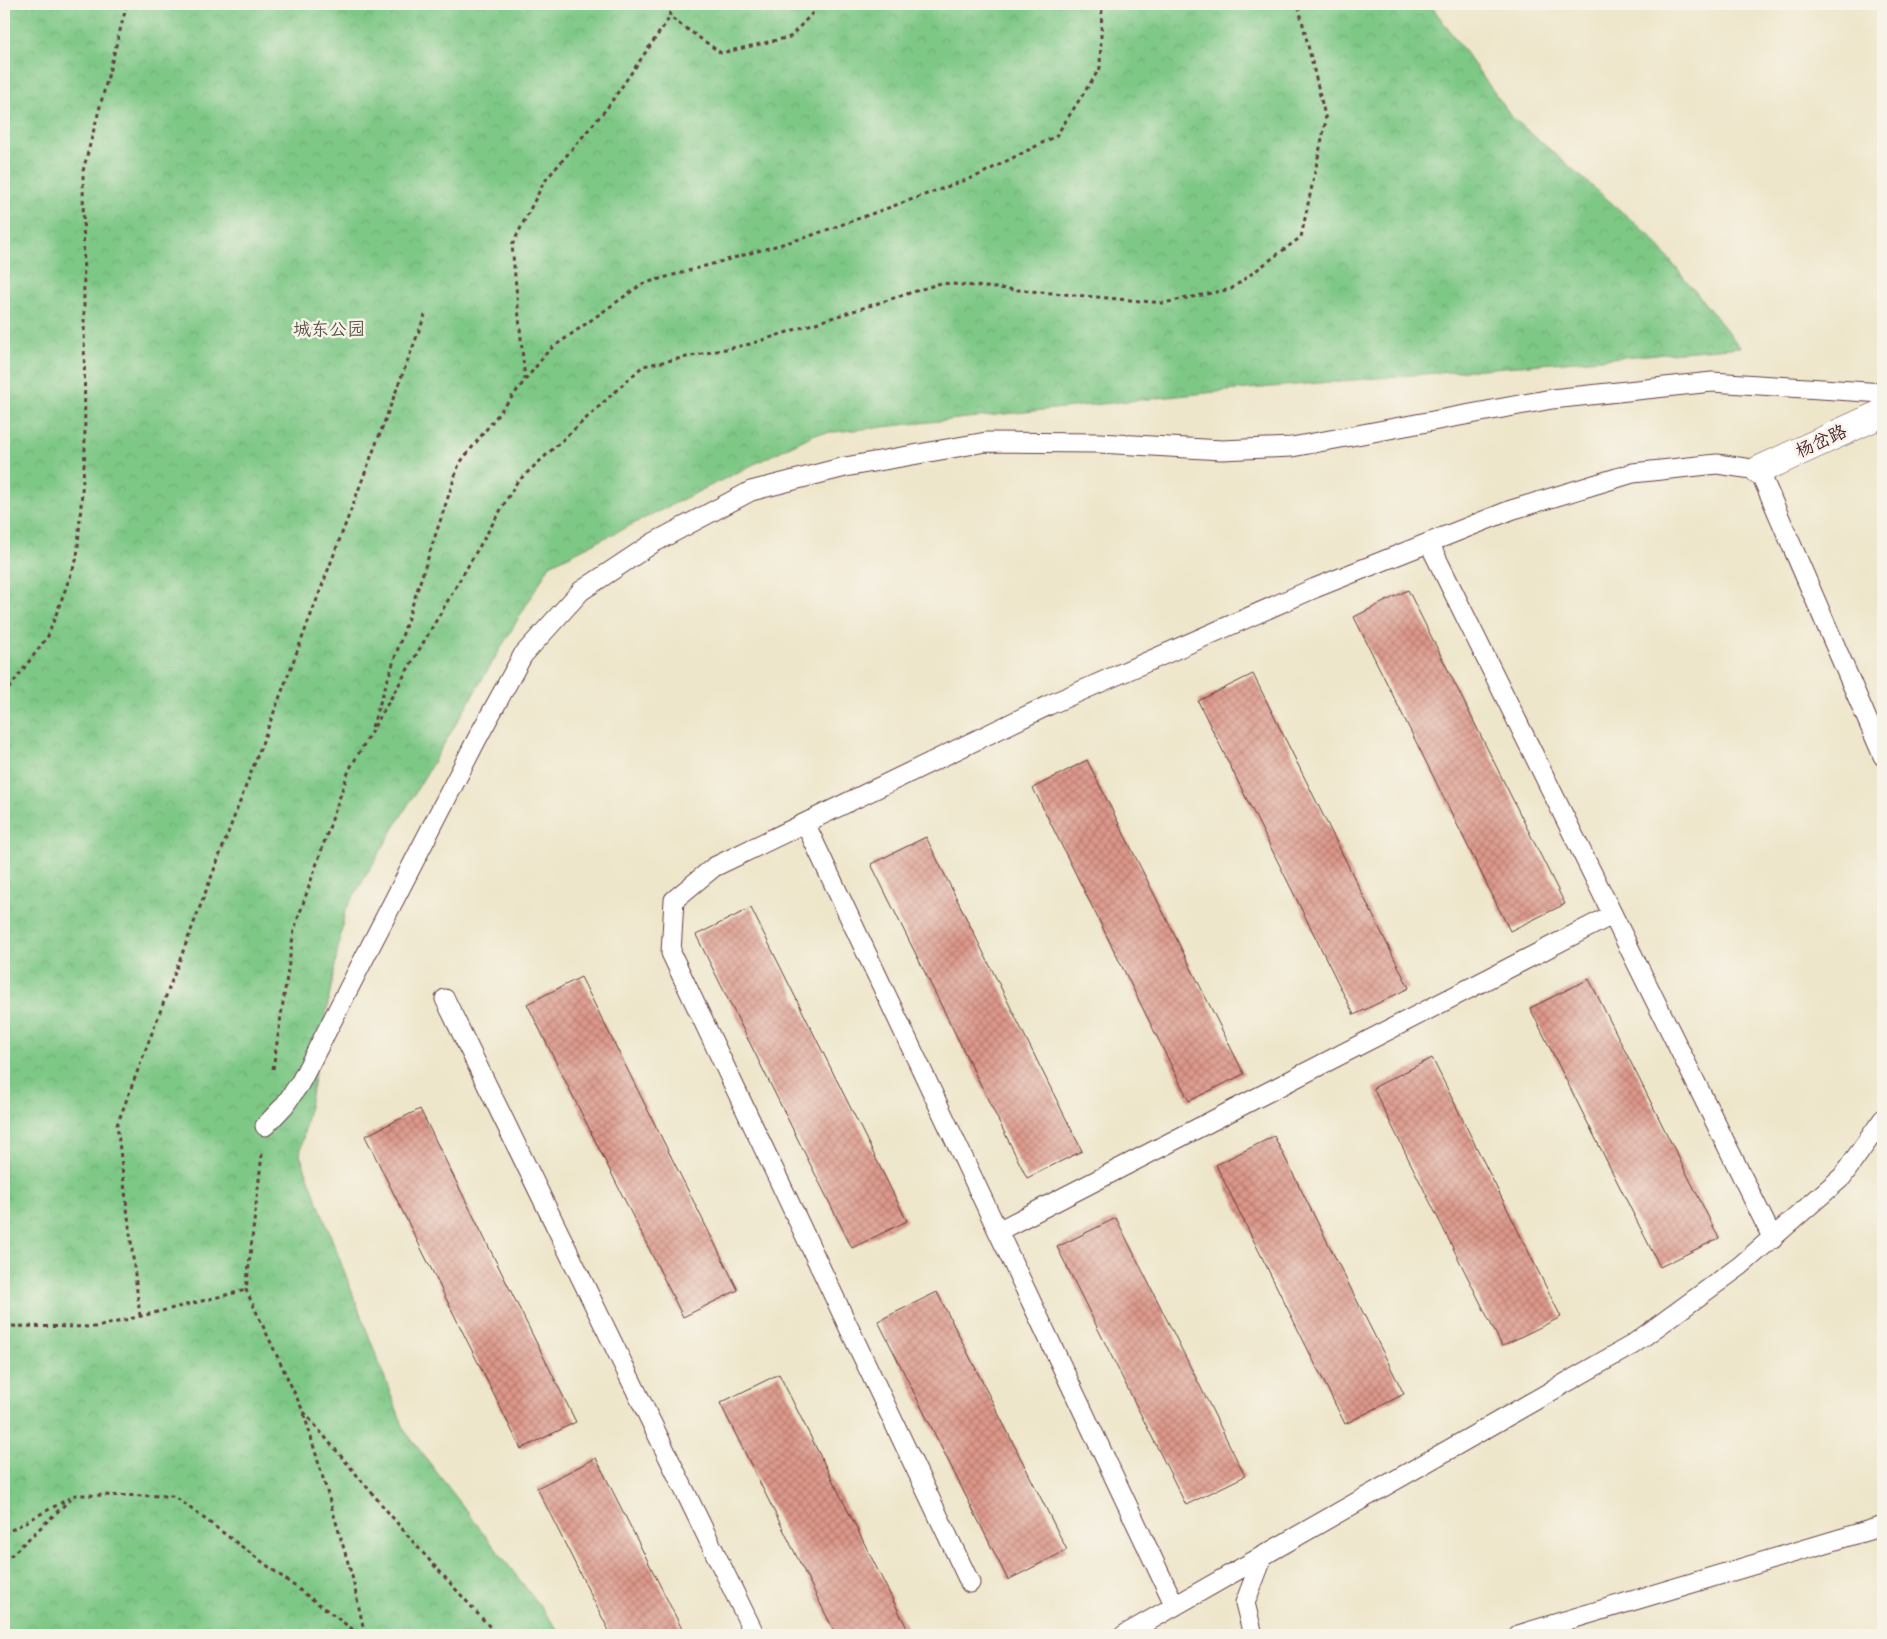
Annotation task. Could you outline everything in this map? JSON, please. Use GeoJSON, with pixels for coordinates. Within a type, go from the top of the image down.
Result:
{"type":"FeatureCollection","features":[{"type":"Feature","properties":{"kind":"street","name":"杨岔路"},"geometry":{"type":"LineString","coordinates":[[1759,470],[1883,413]]}},
{"type":"Feature","properties":{"kind":"lane"},"geometry":{"type":"LineString","coordinates":[[265,1126],[284,1106],[300,1084],[460,771],[523,655],[581,591],[654,543],[751,491],[845,467],[986,442],[1099,443],[1222,450],[1292,447],[1552,399],[1712,382],[1883,393]]}},
{"type":"Feature","properties":{"kind":"lane"},"geometry":{"type":"LineString","coordinates":[[970,1584],[671,953],[674,900],[714,867],[1049,705],[1315,588],[1511,510],[1633,473],[1717,464],[1759,470],[1883,756]]}},
{"type":"Feature","properties":{"kind":"lane"},"geometry":{"type":"LineString","coordinates":[[1429,543],[1773,1239]]}},
{"type":"Feature","properties":{"kind":"lane"},"geometry":{"type":"LineString","coordinates":[[805,823],[1175,1606]]}},
{"type":"Feature","properties":{"kind":"lane"},"geometry":{"type":"LineString","coordinates":[[998,1231],[1612,914]]}},
{"type":"Feature","properties":{"kind":"lane"},"geometry":{"type":"LineString","coordinates":[[445,999],[755,1635]]}},
{"type":"Feature","properties":{"kind":"lane"},"geometry":{"type":"LineString","coordinates":[[1124,1635],[1632,1345],[1740,1266],[1842,1177],[1883,1119]]}},
{"type":"Feature","properties":{"kind":"lane"},"geometry":{"type":"LineString","coordinates":[[1518,1635],[1883,1526]]}},
{"type":"Feature","properties":{"kind":"lane"},"geometry":{"type":"LineString","coordinates":[[1253,1635],[1245,1603],[1263,1556]]}},
{"type":"Feature","properties":{"kind":"path"},"geometry":{"type":"LineString","coordinates":[[4,695],[48,636],[77,558],[85,452],[83,170],[127,4]]}},
{"type":"Feature","properties":{"kind":"path"},"geometry":{"type":"LineString","coordinates":[[525,380],[512,245],[544,182],[607,108],[670,17],[669,4]]}},
{"type":"Feature","properties":{"kind":"path"},"geometry":{"type":"LineString","coordinates":[[670,17],[721,53],[790,37],[821,4]]}},
{"type":"Feature","properties":{"kind":"path"},"geometry":{"type":"LineString","coordinates":[[370,734],[459,464],[549,350],[642,284],[816,234],[978,176],[1056,136],[1100,68],[1102,4]]}},
{"type":"Feature","properties":{"kind":"path"},"geometry":{"type":"LineString","coordinates":[[272,1077],[294,930],[349,770],[517,482],[643,366],[750,344],[942,284],[1163,303],[1231,289],[1301,237],[1326,120],[1298,4]]}},
{"type":"Feature","properties":{"kind":"path"},"geometry":{"type":"LineString","coordinates":[[140,1316],[117,1125],[425,315]]}},
{"type":"Feature","properties":{"kind":"path"},"geometry":{"type":"LineString","coordinates":[[265,1126],[246,1290],[303,1411],[352,1576],[365,1635]]}},
{"type":"Feature","properties":{"kind":"path"},"geometry":{"type":"LineString","coordinates":[[4,1326],[97,1327],[246,1290]]}},
{"type":"Feature","properties":{"kind":"path"},"geometry":{"type":"LineString","coordinates":[[303,1411],[414,1543],[497,1635]]}},
{"type":"Feature","properties":{"kind":"path"},"geometry":{"type":"LineString","coordinates":[[4,1562],[75,1495]]}},
{"type":"Feature","properties":{"kind":"path"},"geometry":{"type":"LineString","coordinates":[[4,1534],[75,1495],[174,1496],[360,1635]]}},
{"type":"Feature","properties":{"kind":"green space","name":"城东公园"},"geometry":{"type":"Polygon","coordinates":[[[4,4],[1430,4],[1512,117],[1651,237],[1740,347],[1225,391],[815,434],[550,565],[345,911],[300,1155],[405,1431],[562,1635],[4,1635],[4,4]]]}},
{"type":"Feature","properties":{"kind":"building"},"geometry":{"type":"Polygon","coordinates":[[[1408,590],[1565,904],[1510,931],[1354,617],[1408,590]]]}},
{"type":"Feature","properties":{"kind":"building"},"geometry":{"type":"Polygon","coordinates":[[[1253,674],[1409,988],[1354,1015],[1198,701],[1253,674]]]}},
{"type":"Feature","properties":{"kind":"building"},"geometry":{"type":"Polygon","coordinates":[[[1087,760],[1244,1074],[1189,1101],[1033,788],[1087,760]]]}},
{"type":"Feature","properties":{"kind":"building"},"geometry":{"type":"Polygon","coordinates":[[[926,837],[1082,1151],[1027,1178],[871,864],[926,837]]]}},
{"type":"Feature","properties":{"kind":"building"},"geometry":{"type":"Polygon","coordinates":[[[751,908],[907,1221],[852,1248],[696,935],[751,908]]]}},
{"type":"Feature","properties":{"kind":"building"},"geometry":{"type":"Polygon","coordinates":[[[581,977],[738,1290],[683,1317],[527,1004],[581,977]]]}},
{"type":"Feature","properties":{"kind":"building"},"geometry":{"type":"Polygon","coordinates":[[[1589,979],[1719,1238],[1660,1267],[1530,1008],[1589,979]]]}},
{"type":"Feature","properties":{"kind":"building"},"geometry":{"type":"Polygon","coordinates":[[[1432,1058],[1561,1317],[1502,1346],[1373,1088],[1432,1058]]]}},
{"type":"Feature","properties":{"kind":"building"},"geometry":{"type":"Polygon","coordinates":[[[420,1109],[576,1422],[521,1449],[365,1136],[420,1109]]]}},
{"type":"Feature","properties":{"kind":"building"},"geometry":{"type":"Polygon","coordinates":[[[1274,1136],[1404,1394],[1345,1424],[1216,1165],[1274,1136]]]}},
{"type":"Feature","properties":{"kind":"building"},"geometry":{"type":"Polygon","coordinates":[[[1116,1218],[1245,1476],[1186,1505],[1057,1247],[1116,1218]]]}},
{"type":"Feature","properties":{"kind":"building"},"geometry":{"type":"Polygon","coordinates":[[[937,1292],[1067,1550],[1008,1580],[878,1321],[937,1292]]]}},
{"type":"Feature","properties":{"kind":"building"},"geometry":{"type":"Polygon","coordinates":[[[779,1374],[909,1632],[903,1635],[836,1635],[720,1403],[779,1374]]]}},
{"type":"Feature","properties":{"kind":"building"},"geometry":{"type":"Polygon","coordinates":[[[596,1458],[685,1635],[611,1635],[537,1488],[596,1458]]]}}]}
